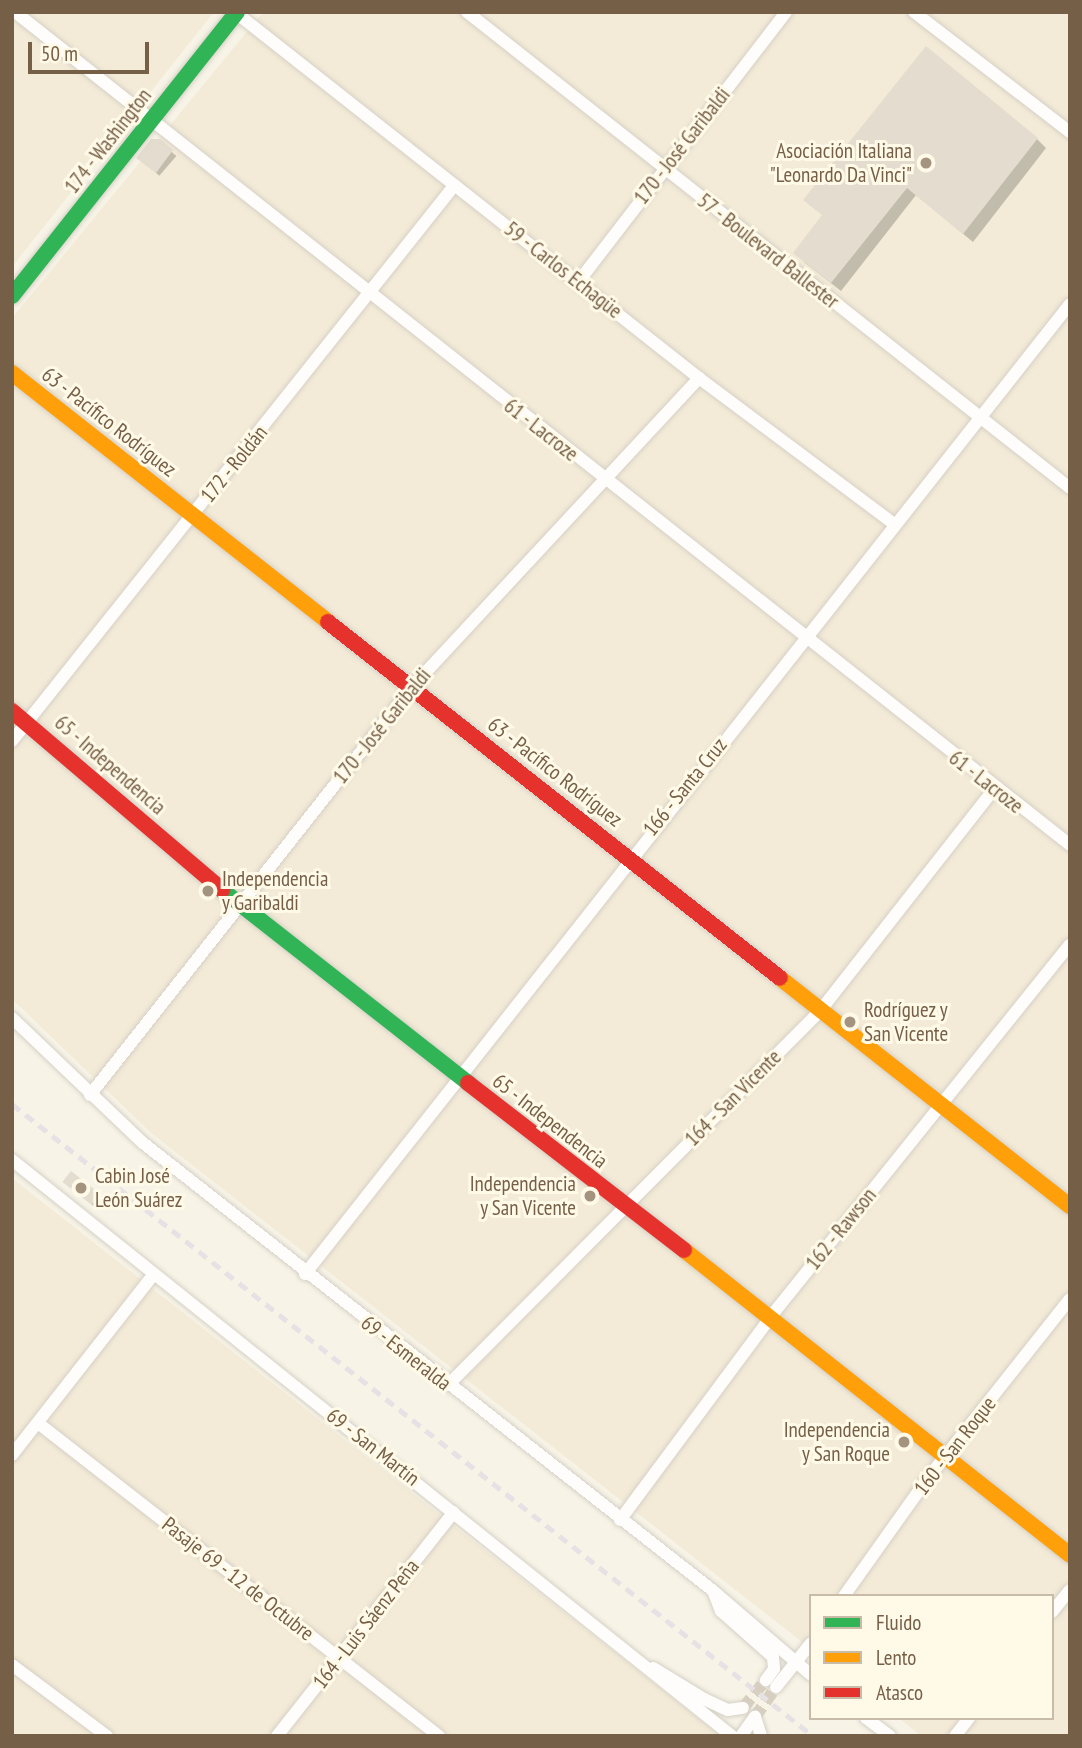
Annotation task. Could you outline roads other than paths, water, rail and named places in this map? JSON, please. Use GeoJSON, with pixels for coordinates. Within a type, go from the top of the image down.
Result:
{"type":"FeatureCollection","features":[{"type":"Feature","properties":{"kind":"street","name":"61 - Lacroze"},"geometry":{"type":"LineString","coordinates":[[15,12],[804,639],[994,789],[1070,845]]}},
{"type":"Feature","properties":{"kind":"street","name":"174 - Washington"},"geometry":{"type":"LineString","coordinates":[[12,296],[236,12]]}},
{"type":"Feature","properties":{"kind":"street","name":"59 - Carlos Echagüe"},"geometry":{"type":"LineString","coordinates":[[236,12],[699,378],[893,523]]}},
{"type":"Feature","properties":{"kind":"street","name":"57 - Boulevard Ballester"},"geometry":{"type":"LineString","coordinates":[[467,12],[482,17],[663,169],[1070,488]]}},
{"type":"Feature","properties":{"kind":"street","name":"170 - José Garibaldi"},"geometry":{"type":"LineString","coordinates":[[579,281],[786,12]]}},
{"type":"Feature","properties":{"kind":"street"},"geometry":{"type":"LineString","coordinates":[[914,12],[1070,132]]}},
{"type":"Feature","properties":{"kind":"street","name":"172 - Roldán"},"geometry":{"type":"LineString","coordinates":[[12,741],[370,296],[454,186]]}},
{"type":"Feature","properties":{"kind":"street","name":"166 - Santa Cruz"},"geometry":{"type":"LineString","coordinates":[[304,1274],[630,856],[1070,304]]}},
{"type":"Feature","properties":{"kind":"street","name":"63 - Pacífico Rodríguez"},"geometry":{"type":"LineString","coordinates":[[12,373],[630,856],[820,1011],[1070,1206]]}},
{"type":"Feature","properties":{"kind":"street","name":"170 - José Garibaldi"},"geometry":{"type":"LineString","coordinates":[[90,1095],[412,687],[602,478],[699,378]]}},
{"type":"Feature","properties":{"kind":"street","name":"65 - Independencia"},"geometry":{"type":"LineString","coordinates":[[12,711],[240,904],[625,1206],[772,1315],[944,1458],[1070,1555]]}},
{"type":"Feature","properties":{"kind":"street","name":"164 - San Vicente"},"geometry":{"type":"LineString","coordinates":[[448,1385],[820,1011],[994,789]]}},
{"type":"Feature","properties":{"kind":"street","name":"162 - Rawson"},"geometry":{"type":"LineString","coordinates":[[621,1520],[772,1315],[1070,945]]}},
{"type":"Feature","properties":{"kind":"street","name":"69 - Esmeralda"},"geometry":{"type":"LineString","coordinates":[[12,1018],[90,1095],[304,1274],[712,1590],[809,1673]]}},
{"type":"Feature","properties":{"kind":"street","name":"69 - San Martín"},"geometry":{"type":"LineString","coordinates":[[12,1160],[732,1736]]}},
{"type":"Feature","properties":{"kind":"street"},"geometry":{"type":"LineString","coordinates":[[12,1455],[153,1274]]}},
{"type":"Feature","properties":{"kind":"street","name":"160 - San Roque"},"geometry":{"type":"LineString","coordinates":[[845,1594],[944,1458],[1070,1299]]}},
{"type":"Feature","properties":{"kind":"street","name":"Pasaje 69 - 12 de Octubre"},"geometry":{"type":"LineString","coordinates":[[38,1423],[439,1736]]}},
{"type":"Feature","properties":{"kind":"street","name":"164 - Luis Sáenz Peña"},"geometry":{"type":"LineString","coordinates":[[277,1736],[454,1512]]}},
{"type":"Feature","properties":{"kind":"street"},"geometry":{"type":"LineString","coordinates":[[712,1590],[721,1611],[773,1657],[771,1684],[798,1661],[809,1646]]}},
{"type":"Feature","properties":{"kind":"street"},"geometry":{"type":"LineString","coordinates":[[1054,1610],[1070,1590]]}},
{"type":"Feature","properties":{"kind":"street"},"geometry":{"type":"LineString","coordinates":[[642,1664],[668,1673],[704,1699],[729,1710],[743,1708]]}},
{"type":"Feature","properties":{"kind":"street"},"geometry":{"type":"LineString","coordinates":[[12,1665],[107,1736]]}},
{"type":"Feature","properties":{"kind":"street"},"geometry":{"type":"LineString","coordinates":[[741,1736],[755,1717],[761,1736]]}},
{"type":"Feature","properties":{"kind":"street"},"geometry":{"type":"LineString","coordinates":[[869,1720],[890,1736]]}},
{"type":"Feature","properties":{"kind":"street"},"geometry":{"type":"LineString","coordinates":[[955,1736],[967,1720]]}},
{"type":"Feature","properties":{"kind":"tunnel"},"geometry":{"type":"LineString","coordinates":[[743,1708],[766,1680]]}},
{"type":"Feature","properties":{"kind":"tunnel"},"geometry":{"type":"LineString","coordinates":[[755,1717],[776,1687]]}},
{"type":"Feature","properties":{"kind":"railway"},"geometry":{"type":"LineString","coordinates":[[12,1104],[813,1736]]}},
{"type":"Feature","properties":{"kind":"place","name":"Asociación Italiana \"Leonardo Da Vinci\""},"geometry":{"type":"Point","coordinates":[926,163]}},
{"type":"Feature","properties":{"kind":"place","name":"Independencia y Garibaldi"},"geometry":{"type":"Point","coordinates":[208,891]}},
{"type":"Feature","properties":{"kind":"place","name":"Rodríguez y San Vicente"},"geometry":{"type":"Point","coordinates":[850,1022]}},
{"type":"Feature","properties":{"kind":"place","name":"Cabin José León Suárez"},"geometry":{"type":"Point","coordinates":[81,1188]}},
{"type":"Feature","properties":{"kind":"place","name":"Independencia y San Vicente"},"geometry":{"type":"Point","coordinates":[590,1196]}},
{"type":"Feature","properties":{"kind":"place","name":"Independencia y San Roque"},"geometry":{"type":"Point","coordinates":[904,1442]}}]}
